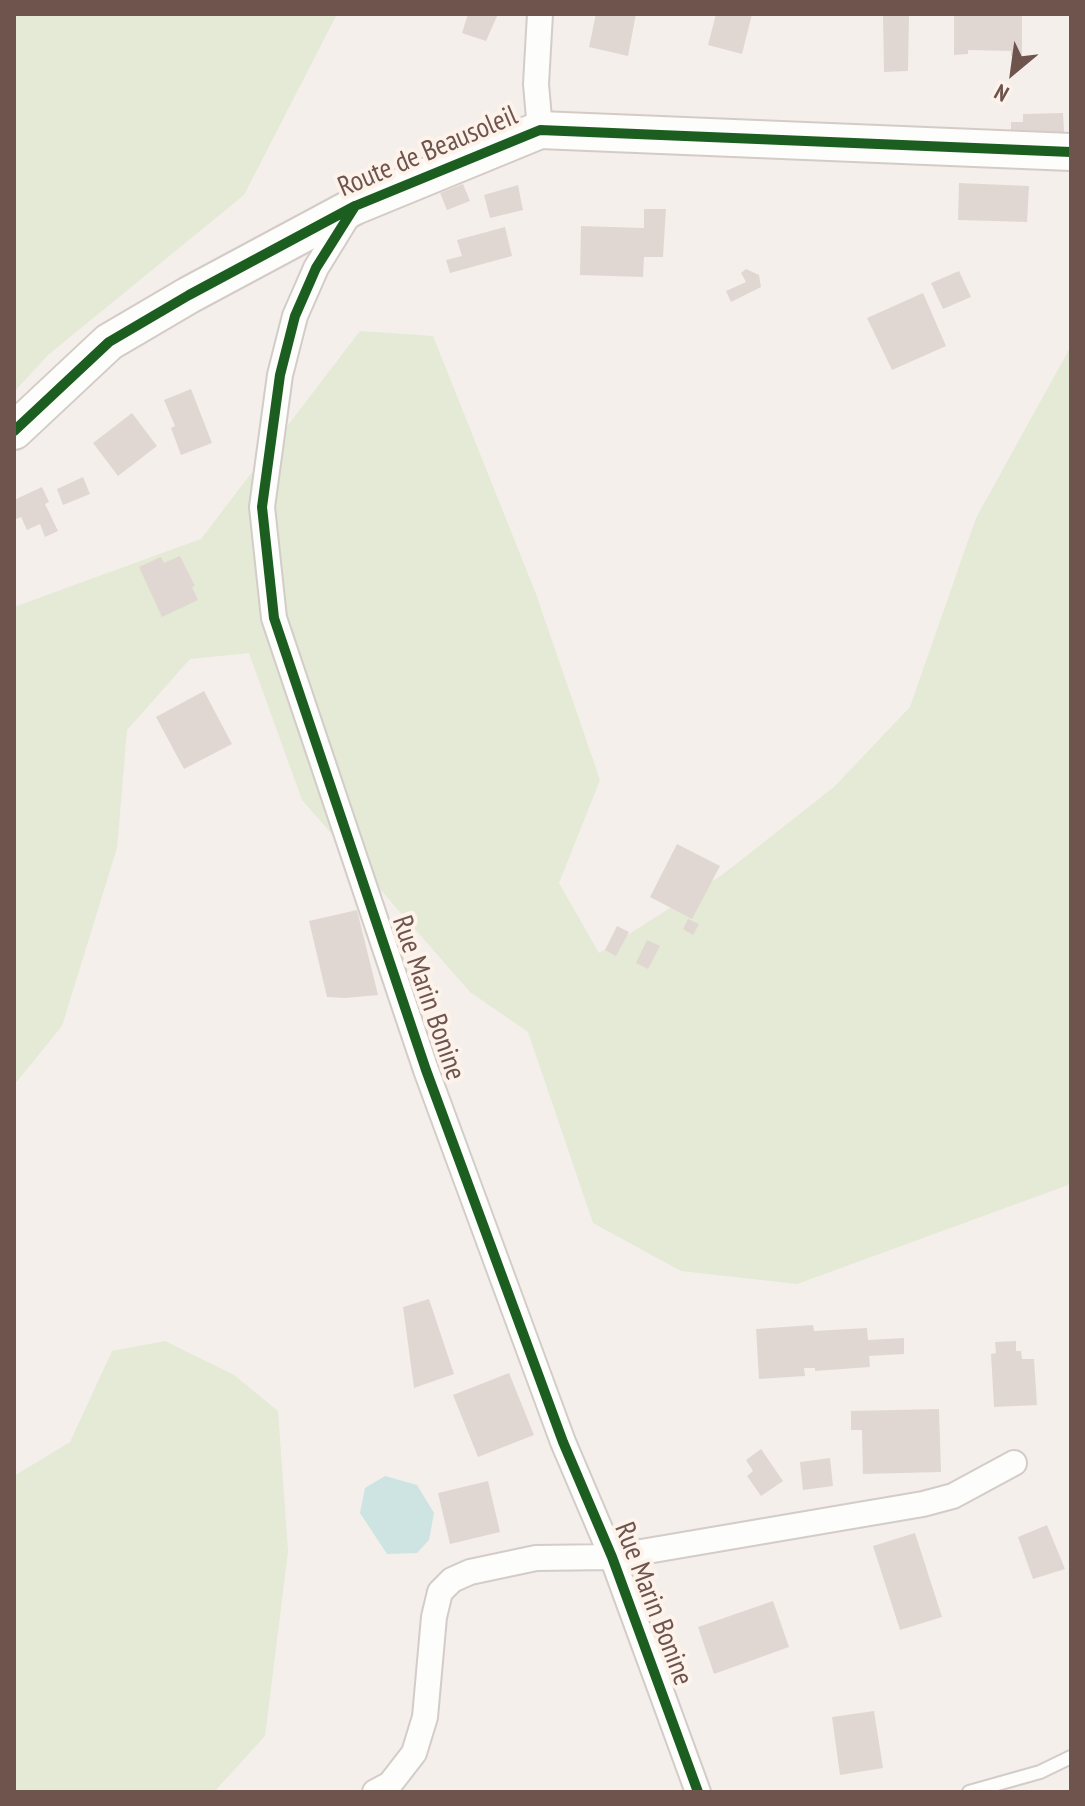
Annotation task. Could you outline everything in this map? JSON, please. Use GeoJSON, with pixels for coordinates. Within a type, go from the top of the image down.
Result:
{"type":"FeatureCollection","features":[{"type":"Feature","properties":{"kind":"street"},"geometry":{"type":"LineString","coordinates":[[540,14],[536,84],[540,130]]}},
{"type":"Feature","properties":{"kind":"street","name":"Route de Beausoleil"},"geometry":{"type":"LineString","coordinates":[[14,431],[109,342],[189,295],[355,206],[540,130],[1071,152]]}},
{"type":"Feature","properties":{"kind":"street","name":"Rue Marin Bonine"},"geometry":{"type":"LineString","coordinates":[[355,206],[316,268],[300,304],[280,375],[262,507],[274,618],[426,1070],[563,1442],[612,1557],[698,1792]]}},
{"type":"Feature","properties":{"kind":"street"},"geometry":{"type":"LineString","coordinates":[[375,1792],[390,1784],[414,1753],[425,1717],[434,1617],[440,1592],[452,1580],[470,1572],[536,1558],[612,1557],[923,1504],[953,1496],[1014,1463]]}},
{"type":"Feature","properties":{"kind":"lane"},"geometry":{"type":"LineString","coordinates":[[969,1792],[1040,1772],[1071,1757]]}},
{"type":"Feature","properties":{"kind":"green space"},"geometry":{"type":"Polygon","coordinates":[[[14,14],[337,14],[244,195],[48,355],[14,392],[14,14]]]}},
{"type":"Feature","properties":{"kind":"green space"},"geometry":{"type":"Polygon","coordinates":[[[360,331],[433,336],[536,594],[600,780],[559,883],[599,953],[722,875],[834,787],[910,707],[976,518],[1071,346],[1071,1184],[797,1284],[681,1271],[593,1223],[528,1032],[470,992],[302,800],[249,653],[190,659],[127,730],[117,848],[62,1026],[14,1085],[14,607],[201,539],[360,331]]]}},
{"type":"Feature","properties":{"kind":"green space"},"geometry":{"type":"Polygon","coordinates":[[[165,1341],[234,1375],[278,1411],[288,1551],[265,1736],[214,1792],[14,1792],[14,1476],[70,1442],[112,1351],[165,1341]]]}},
{"type":"Feature","properties":{"kind":"water"},"geometry":{"type":"Polygon","coordinates":[[[385,1476],[417,1485],[434,1513],[429,1540],[417,1553],[387,1554],[360,1513],[365,1488],[385,1476]]]}},
{"type":"Feature","properties":{"kind":"building"},"geometry":{"type":"Polygon","coordinates":[[[468,14],[498,14],[486,41],[462,33],[468,14]]]}},
{"type":"Feature","properties":{"kind":"building"},"geometry":{"type":"Polygon","coordinates":[[[596,14],[636,14],[628,56],[589,47],[596,14]]]}},
{"type":"Feature","properties":{"kind":"building"},"geometry":{"type":"Polygon","coordinates":[[[716,14],[752,14],[742,54],[708,45],[716,14]]]}},
{"type":"Feature","properties":{"kind":"building"},"geometry":{"type":"Polygon","coordinates":[[[883,14],[909,14],[908,71],[884,72],[883,14]]]}},
{"type":"Feature","properties":{"kind":"building"},"geometry":{"type":"Polygon","coordinates":[[[954,14],[1022,14],[1022,56],[1011,56],[1011,51],[968,50],[968,54],[954,55],[954,14]]]}},
{"type":"Feature","properties":{"kind":"building"},"geometry":{"type":"Polygon","coordinates":[[[1063,113],[1064,132],[1011,133],[1011,122],[1023,122],[1023,114],[1063,113]]]}},
{"type":"Feature","properties":{"kind":"building"},"geometry":{"type":"Polygon","coordinates":[[[959,183],[1029,186],[1027,222],[958,220],[959,183]]]}},
{"type":"Feature","properties":{"kind":"building"},"geometry":{"type":"Polygon","coordinates":[[[463,184],[470,201],[447,210],[440,193],[463,184]]]}},
{"type":"Feature","properties":{"kind":"building"},"geometry":{"type":"Polygon","coordinates":[[[518,185],[523,210],[490,218],[484,195],[518,185]]]}},
{"type":"Feature","properties":{"kind":"building"},"geometry":{"type":"Polygon","coordinates":[[[644,209],[666,209],[663,257],[644,257],[643,277],[580,275],[581,226],[644,228],[644,209]]]}},
{"type":"Feature","properties":{"kind":"building"},"geometry":{"type":"Polygon","coordinates":[[[505,227],[512,256],[450,273],[446,260],[462,256],[457,240],[505,227]]]}},
{"type":"Feature","properties":{"kind":"building"},"geometry":{"type":"Polygon","coordinates":[[[746,269],[759,275],[761,287],[731,302],[726,291],[746,282],[741,273],[746,269]]]}},
{"type":"Feature","properties":{"kind":"building"},"geometry":{"type":"Polygon","coordinates":[[[959,271],[971,297],[943,309],[931,283],[959,271]]]}},
{"type":"Feature","properties":{"kind":"building"},"geometry":{"type":"Polygon","coordinates":[[[923,293],[946,346],[892,370],[867,318],[923,293]]]}},
{"type":"Feature","properties":{"kind":"building"},"geometry":{"type":"Polygon","coordinates":[[[191,389],[212,443],[181,455],[171,428],[175,426],[164,400],[191,389]]]}},
{"type":"Feature","properties":{"kind":"building"},"geometry":{"type":"Polygon","coordinates":[[[132,413],[157,446],[118,476],[93,443],[132,413]]]}},
{"type":"Feature","properties":{"kind":"building"},"geometry":{"type":"Polygon","coordinates":[[[83,477],[90,494],[63,505],[57,489],[83,477]]]}},
{"type":"Feature","properties":{"kind":"building"},"geometry":{"type":"Polygon","coordinates":[[[42,487],[49,502],[45,504],[58,531],[45,537],[40,524],[27,530],[21,517],[14,520],[14,500],[42,487]]]}},
{"type":"Feature","properties":{"kind":"building"},"geometry":{"type":"Polygon","coordinates":[[[180,556],[195,586],[192,587],[198,600],[162,617],[139,567],[161,557],[164,563],[180,556]]]}},
{"type":"Feature","properties":{"kind":"building"},"geometry":{"type":"Polygon","coordinates":[[[204,691],[232,744],[184,769],[156,717],[204,691]]]}},
{"type":"Feature","properties":{"kind":"building"},"geometry":{"type":"Polygon","coordinates":[[[677,844],[720,866],[692,919],[650,897],[677,844]]]}},
{"type":"Feature","properties":{"kind":"building"},"geometry":{"type":"Polygon","coordinates":[[[357,910],[378,995],[327,997],[309,921],[357,910]]]}},
{"type":"Feature","properties":{"kind":"building"},"geometry":{"type":"Polygon","coordinates":[[[688,919],[699,924],[693,935],[683,929],[688,919]]]}},
{"type":"Feature","properties":{"kind":"building"},"geometry":{"type":"Polygon","coordinates":[[[617,926],[629,932],[616,956],[605,950],[617,926]]]}},
{"type":"Feature","properties":{"kind":"building"},"geometry":{"type":"Polygon","coordinates":[[[647,940],[660,946],[648,969],[636,963],[647,940]]]}},
{"type":"Feature","properties":{"kind":"building"},"geometry":{"type":"Polygon","coordinates":[[[429,1299],[454,1374],[414,1388],[403,1307],[429,1299]]]}},
{"type":"Feature","properties":{"kind":"building"},"geometry":{"type":"Polygon","coordinates":[[[813,1325],[814,1331],[867,1328],[868,1340],[904,1338],[904,1354],[869,1356],[870,1367],[815,1371],[815,1368],[804,1368],[805,1376],[759,1379],[756,1329],[813,1325]]]}},
{"type":"Feature","properties":{"kind":"building"},"geometry":{"type":"Polygon","coordinates":[[[1016,1341],[1016,1351],[1021,1351],[1022,1359],[1034,1359],[1037,1405],[994,1407],[991,1354],[996,1353],[995,1342],[1016,1341]]]}},
{"type":"Feature","properties":{"kind":"building"},"geometry":{"type":"Polygon","coordinates":[[[509,1373],[534,1435],[478,1457],[453,1395],[509,1373]]]}},
{"type":"Feature","properties":{"kind":"building"},"geometry":{"type":"Polygon","coordinates":[[[939,1409],[941,1472],[863,1474],[862,1430],[851,1430],[851,1411],[939,1409]]]}},
{"type":"Feature","properties":{"kind":"building"},"geometry":{"type":"Polygon","coordinates":[[[761,1449],[783,1481],[761,1496],[747,1476],[753,1471],[746,1460],[761,1449]]]}},
{"type":"Feature","properties":{"kind":"building"},"geometry":{"type":"Polygon","coordinates":[[[830,1458],[833,1486],[803,1490],[800,1462],[830,1458]]]}},
{"type":"Feature","properties":{"kind":"building"},"geometry":{"type":"Polygon","coordinates":[[[488,1481],[500,1532],[450,1544],[438,1493],[488,1481]]]}},
{"type":"Feature","properties":{"kind":"building"},"geometry":{"type":"Polygon","coordinates":[[[1047,1525],[1065,1569],[1033,1579],[1018,1537],[1047,1525]]]}},
{"type":"Feature","properties":{"kind":"building"},"geometry":{"type":"Polygon","coordinates":[[[915,1533],[942,1617],[900,1630],[873,1546],[915,1533]]]}},
{"type":"Feature","properties":{"kind":"building"},"geometry":{"type":"Polygon","coordinates":[[[773,1601],[789,1647],[714,1674],[698,1627],[773,1601]]]}},
{"type":"Feature","properties":{"kind":"building"},"geometry":{"type":"Polygon","coordinates":[[[874,1711],[883,1768],[840,1775],[832,1717],[874,1711]]]}},
{"type":"Feature","properties":{"kind":"cycle path"},"geometry":{"type":"LineString","coordinates":[[14,431],[109,342],[189,295],[355,206],[540,130],[1071,152]]}},
{"type":"Feature","properties":{"kind":"cycle path"},"geometry":{"type":"LineString","coordinates":[[355,206],[316,268],[295,316],[280,375],[262,507],[274,618],[426,1070],[563,1442],[612,1557],[698,1792]]}}]}
